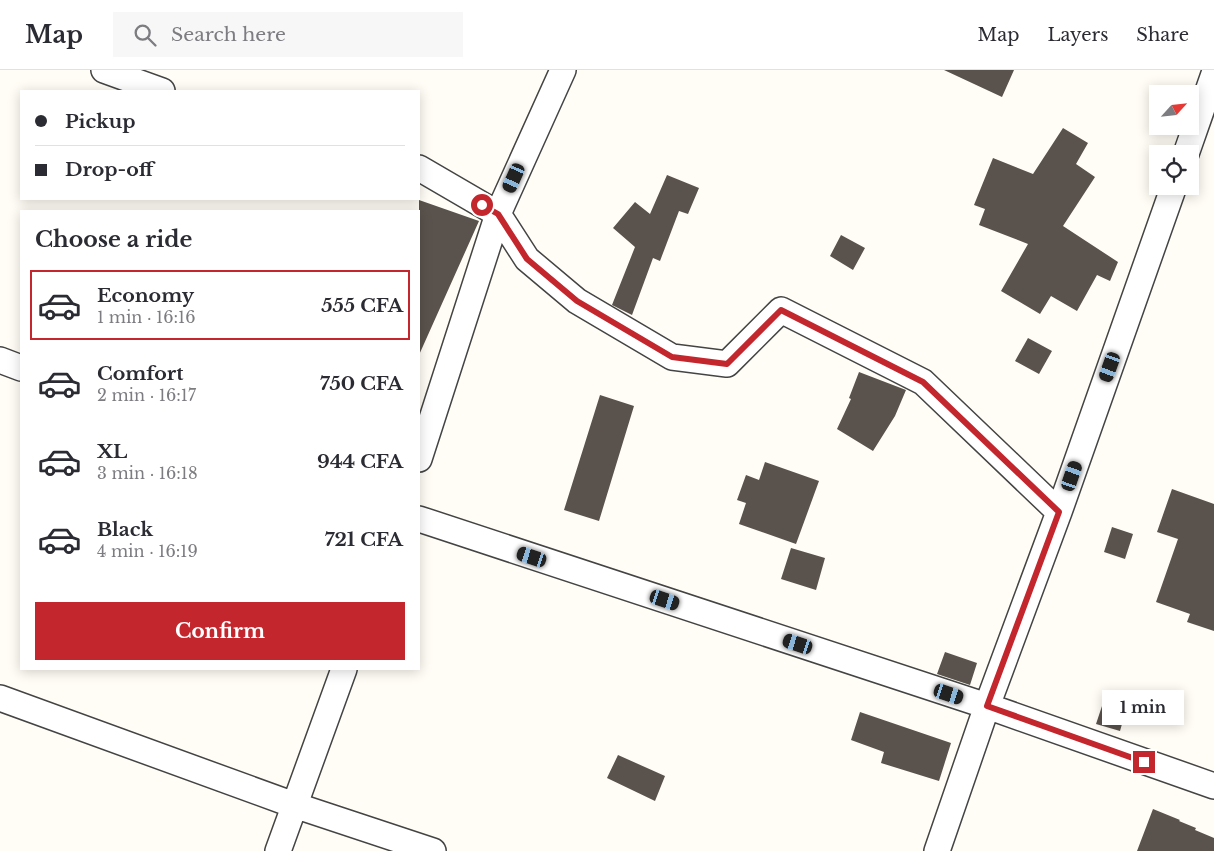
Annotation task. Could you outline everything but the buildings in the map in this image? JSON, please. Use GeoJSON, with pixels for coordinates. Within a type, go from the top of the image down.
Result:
{"type":"FeatureCollection","features":[{"type":"Feature","properties":{"kind":"street"},"geometry":{"type":"LineString","coordinates":[[104,70],[159,90]]}},
{"type":"Feature","properties":{"kind":"street"},"geometry":{"type":"LineString","coordinates":[[420,456],[498,214],[563,70]]}},
{"type":"Feature","properties":{"kind":"street"},"geometry":{"type":"LineString","coordinates":[[1189,145],[1214,74]]}},
{"type":"Feature","properties":{"kind":"street"},"geometry":{"type":"LineString","coordinates":[[420,169],[498,214],[527,259],[577,301],[672,357],[727,364],[781,310],[923,382],[1059,512]]}},
{"type":"Feature","properties":{"kind":"street"},"geometry":{"type":"LineString","coordinates":[[937,851],[987,706],[1059,512],[1171,195]]}},
{"type":"Feature","properties":{"kind":"street"},"geometry":{"type":"LineString","coordinates":[[0,360],[20,368]]}},
{"type":"Feature","properties":{"kind":"street"},"geometry":{"type":"LineString","coordinates":[[420,519],[987,706],[1214,786]]}},
{"type":"Feature","properties":{"kind":"street"},"geometry":{"type":"LineString","coordinates":[[278,851],[344,670]]}},
{"type":"Feature","properties":{"kind":"street"},"geometry":{"type":"LineString","coordinates":[[0,698],[294,805],[432,851]]}},
{"type":"Feature","properties":{"kind":"route"},"geometry":{"type":"LineString","coordinates":[[482,205],[498,214],[527,259],[577,301],[672,357],[727,364],[781,310],[923,382],[1059,512],[987,706],[1144,762]]}}]}
